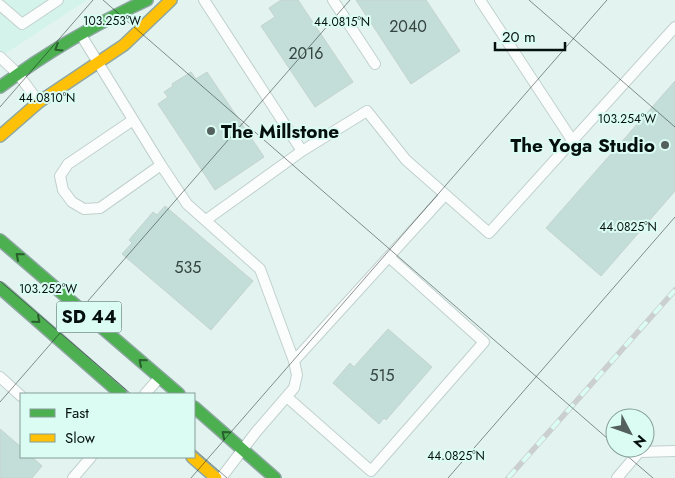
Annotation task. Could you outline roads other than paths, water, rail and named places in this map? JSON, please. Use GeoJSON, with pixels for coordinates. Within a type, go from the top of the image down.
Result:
{"type":"FeatureCollection","features":[{"type":"Feature","properties":{"kind":"main road"},"geometry":{"type":"LineString","coordinates":[[0,87],[109,17],[147,0]]}},
{"type":"Feature","properties":{"kind":"main road"},"geometry":{"type":"LineString","coordinates":[[0,136],[39,102],[124,45],[171,0]]}},
{"type":"Feature","properties":{"kind":"main road","name":"SD 44"},"geometry":{"type":"LineString","coordinates":[[0,240],[178,393]]}},
{"type":"Feature","properties":{"kind":"main road","name":"SD 44"},"geometry":{"type":"LineString","coordinates":[[0,288],[119,393]]}},
{"type":"Feature","properties":{"kind":"main road"},"geometry":{"type":"LineString","coordinates":[[195,408],[275,478]]}},
{"type":"Feature","properties":{"kind":"main road"},"geometry":{"type":"LineString","coordinates":[[193,458],[216,478]]}},
{"type":"Feature","properties":{"kind":"lane"},"geometry":{"type":"LineString","coordinates":[[0,5],[22,24],[58,0]]}},
{"type":"Feature","properties":{"kind":"lane"},"geometry":{"type":"LineString","coordinates":[[204,0],[302,152]]}},
{"type":"Feature","properties":{"kind":"lane"},"geometry":{"type":"LineString","coordinates":[[333,0],[375,64]]}},
{"type":"Feature","properties":{"kind":"lane"},"geometry":{"type":"LineString","coordinates":[[480,0],[572,140]]}},
{"type":"Feature","properties":{"kind":"lane"},"geometry":{"type":"LineString","coordinates":[[206,220],[302,152],[367,111],[406,160],[489,233],[675,27]]}},
{"type":"Feature","properties":{"kind":"lane"},"geometry":{"type":"LineString","coordinates":[[81,34],[187,204],[260,269],[294,361],[298,375],[294,388],[288,398],[256,432],[221,478]]}},
{"type":"Feature","properties":{"kind":"lane"},"geometry":{"type":"LineString","coordinates":[[0,57],[18,74],[39,102]]}},
{"type":"Feature","properties":{"kind":"lane"},"geometry":{"type":"LineString","coordinates":[[133,120],[68,164],[60,176],[64,190],[72,202],[84,209],[100,208],[161,165]]}},
{"type":"Feature","properties":{"kind":"lane"},"geometry":{"type":"LineString","coordinates":[[294,361],[445,195]]}},
{"type":"Feature","properties":{"kind":"lane"},"geometry":{"type":"LineString","coordinates":[[288,398],[371,470],[484,342],[389,257]]}},
{"type":"Feature","properties":{"kind":"lane"},"geometry":{"type":"LineString","coordinates":[[0,377],[20,395]]}},
{"type":"Feature","properties":{"kind":"lane"},"geometry":{"type":"LineString","coordinates":[[146,393],[160,378]]}},
{"type":"Feature","properties":{"kind":"lane"},"geometry":{"type":"LineString","coordinates":[[617,478],[639,452],[675,451]]}},
{"type":"Feature","properties":{"kind":"lane"},"geometry":{"type":"LineString","coordinates":[[73,478],[90,458]]}},
{"type":"Feature","properties":{"kind":"railway"},"geometry":{"type":"LineString","coordinates":[[508,478],[675,290]]}},
{"type":"Feature","properties":{"kind":"place","name":"The Millstone"},"geometry":{"type":"Point","coordinates":[211,131]}},
{"type":"Feature","properties":{"kind":"place","name":"The Yoga Studio"},"geometry":{"type":"Point","coordinates":[665,145]}}]}
